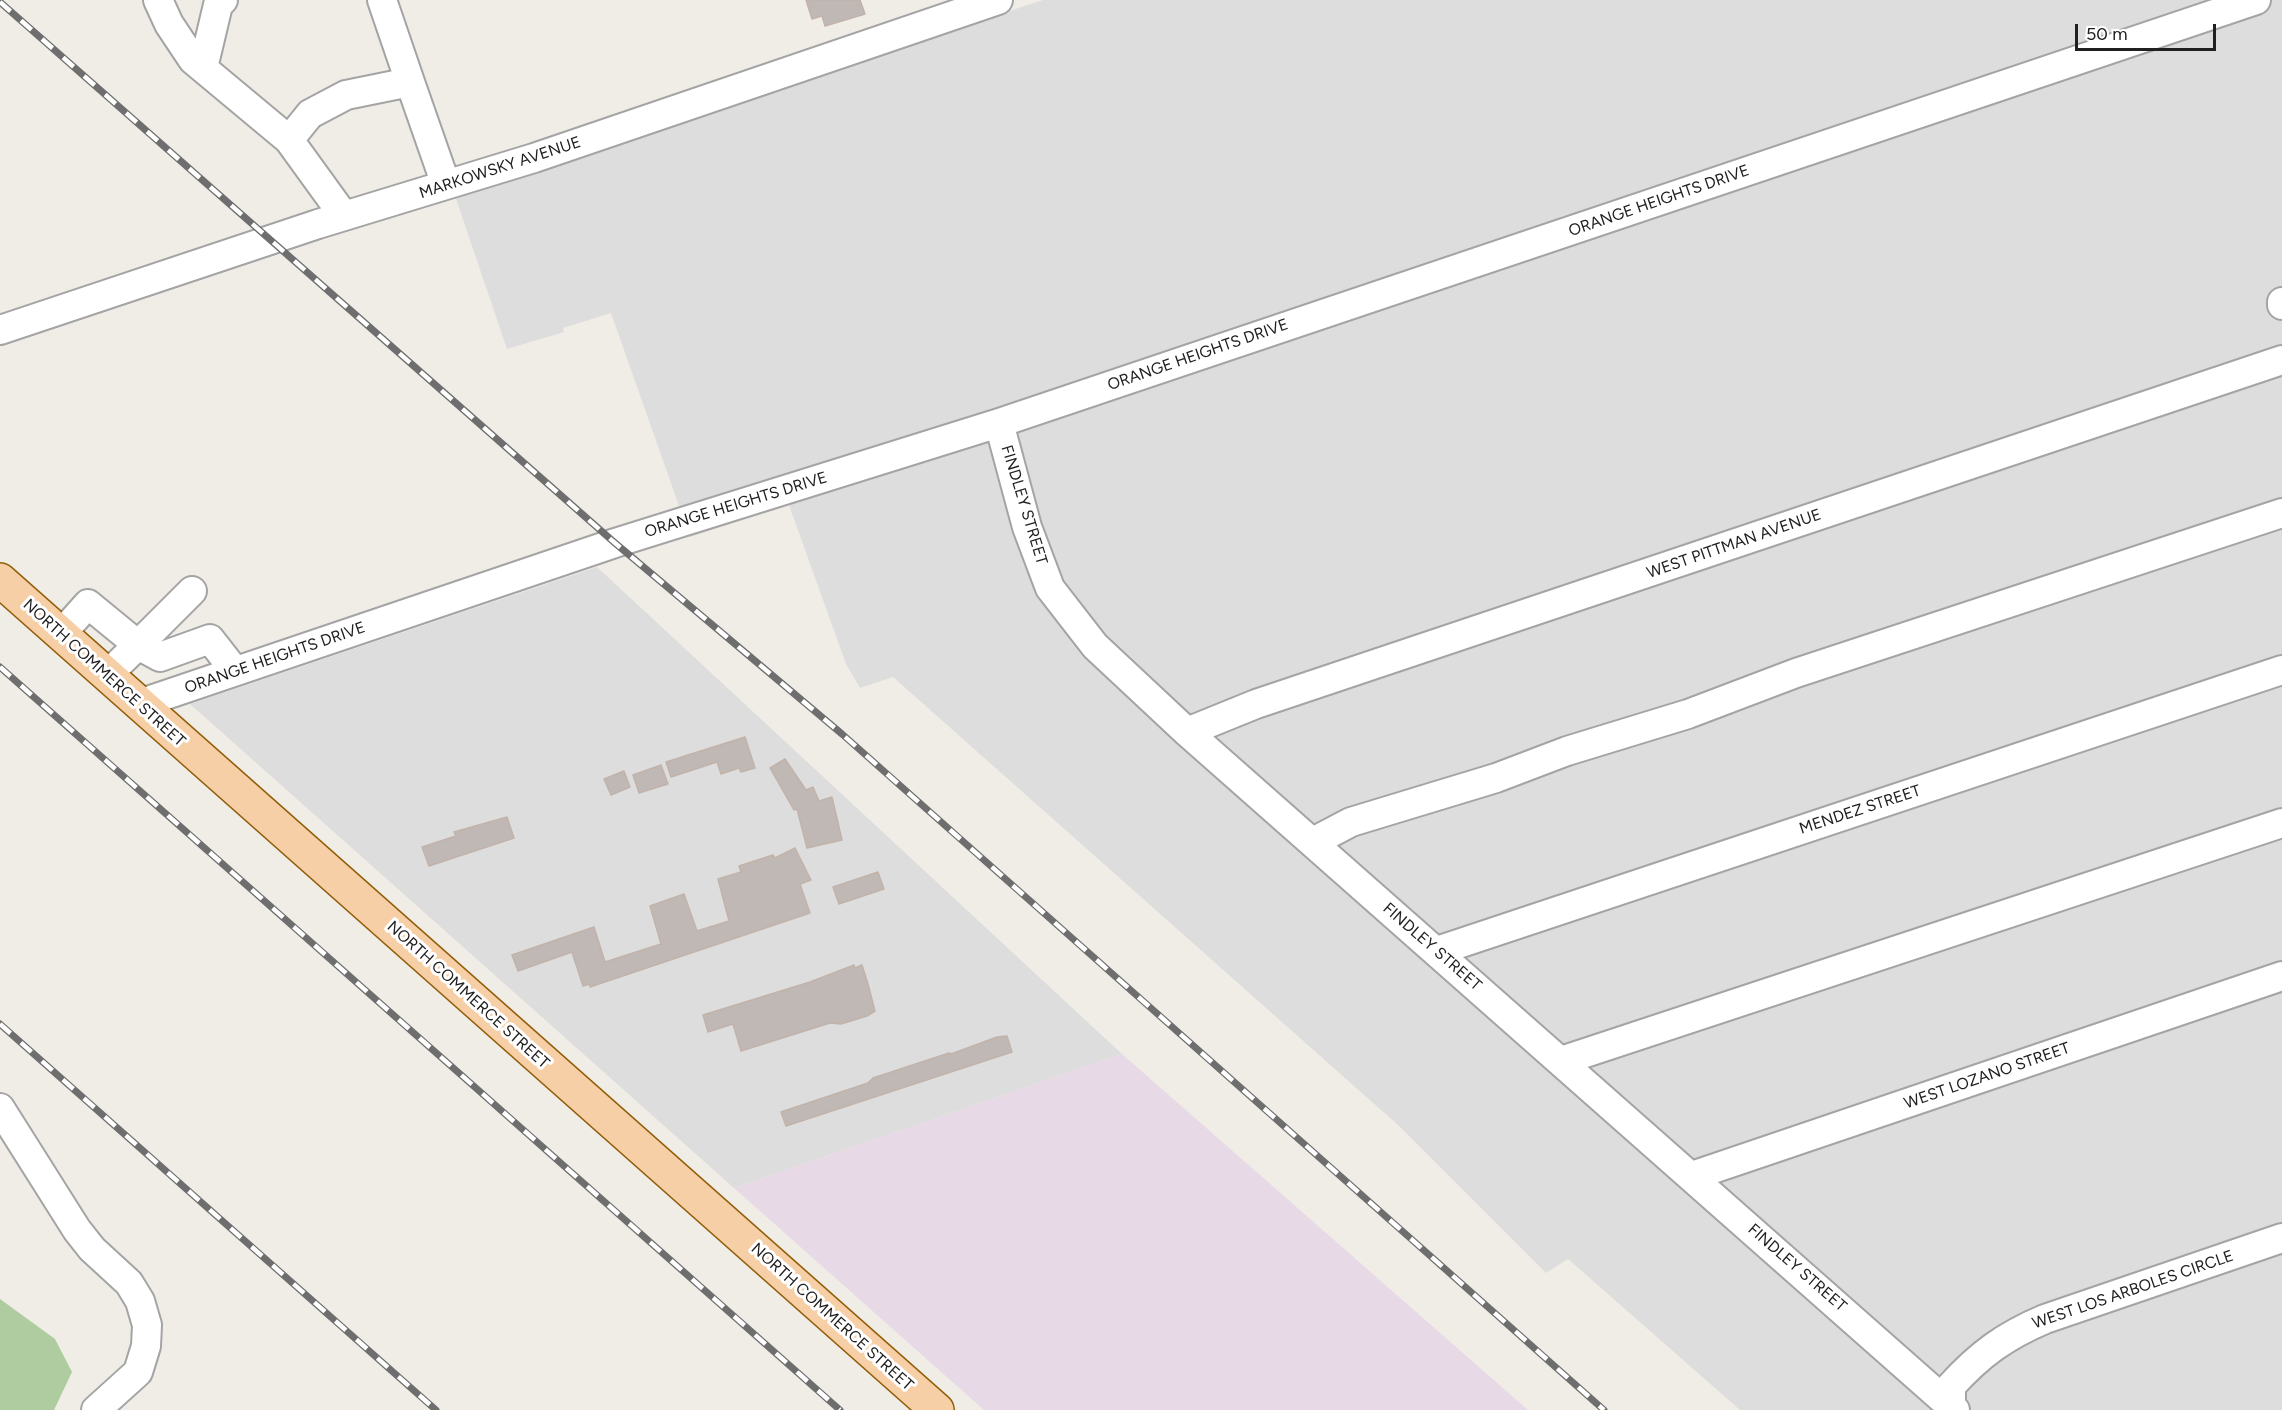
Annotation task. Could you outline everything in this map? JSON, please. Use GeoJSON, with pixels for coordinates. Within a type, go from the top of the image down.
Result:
{"type":"FeatureCollection","features":[{"type":"Feature","properties":{"kind":"main road","name":"NORTH COMMERCE STREET"},"geometry":{"type":"LineString","coordinates":[[0,580],[937,1410]]}},
{"type":"Feature","properties":{"kind":"street"},"geometry":{"type":"LineString","coordinates":[[158,0],[193,60],[289,140],[344,216]]}},
{"type":"Feature","properties":{"kind":"street"},"geometry":{"type":"LineString","coordinates":[[203,68],[218,5],[223,0]]}},
{"type":"Feature","properties":{"kind":"street"},"geometry":{"type":"LineString","coordinates":[[382,0],[446,185]]}},
{"type":"Feature","properties":{"kind":"street","name":"MARKOWSKY AVENUE"},"geometry":{"type":"LineString","coordinates":[[0,330],[344,216],[534,158],[998,0]]}},
{"type":"Feature","properties":{"kind":"street","name":"ORANGE HEIGHTS DRIVE"},"geometry":{"type":"LineString","coordinates":[[139,704],[615,543],[999,423],[2256,0]]}},
{"type":"Feature","properties":{"kind":"street"},"geometry":{"type":"LineString","coordinates":[[289,140],[310,114],[346,95],[410,82]]}},
{"type":"Feature","properties":{"kind":"street","name":"WEST PITTMAN AVENUE"},"geometry":{"type":"LineString","coordinates":[[1187,732],[1256,704],[2282,360]]}},
{"type":"Feature","properties":{"kind":"street","name":"FINDLEY STREET"},"geometry":{"type":"LineString","coordinates":[[999,423],[1027,527],[1050,588],[1095,646],[1187,732],[1953,1408]]}},
{"type":"Feature","properties":{"kind":"street"},"geometry":{"type":"LineString","coordinates":[[1313,842],[1351,822],[1496,778],[1567,751],[1688,714],[1796,673],[2282,513]]}},
{"type":"Feature","properties":{"kind":"street"},"geometry":{"type":"LineString","coordinates":[[107,675],[192,591]]}},
{"type":"Feature","properties":{"kind":"street"},"geometry":{"type":"LineString","coordinates":[[61,634],[88,604],[138,645],[160,657],[210,639],[235,671]]}},
{"type":"Feature","properties":{"kind":"street","name":"MENDEZ STREET"},"geometry":{"type":"LineString","coordinates":[[1437,951],[2282,670]]}},
{"type":"Feature","properties":{"kind":"street"},"geometry":{"type":"LineString","coordinates":[[1561,1061],[2282,824]]}},
{"type":"Feature","properties":{"kind":"street","name":"WEST LOZANO STREET"},"geometry":{"type":"LineString","coordinates":[[1692,1176],[2282,976]]}},
{"type":"Feature","properties":{"kind":"street"},"geometry":{"type":"LineString","coordinates":[[0,1108],[77,1230],[92,1249],[129,1283],[140,1301],[147,1325],[147,1346],[138,1372],[96,1410]]}},
{"type":"Feature","properties":{"kind":"street","name":"WEST LOS ARBOLES CIRCLE"},"geometry":{"type":"LineString","coordinates":[[1953,1408],[1951,1386],[1976,1358],[2018,1331],[2045,1318],[2282,1238]]}},
{"type":"Feature","properties":{"kind":"shaded area"},"geometry":{"type":"Polygon","coordinates":[[[1043,0],[2282,0],[2282,1410],[1740,1410],[1568,1259],[1546,1273],[1398,1125],[893,677],[860,688],[846,664],[789,505],[690,537],[611,313],[563,328],[564,332],[507,349],[454,193],[1043,0]]]}},
{"type":"Feature","properties":{"kind":"shaded area"},"geometry":{"type":"Polygon","coordinates":[[[597,567],[1122,1054],[734,1188],[190,704],[597,567]]]}},
{"type":"Feature","properties":{"kind":"shaded area"},"geometry":{"type":"Polygon","coordinates":[[[1122,1054],[1528,1410],[984,1410],[734,1188],[1122,1054]]]}},
{"type":"Feature","properties":{"kind":"green space"},"geometry":{"type":"Polygon","coordinates":[[[0,1299],[55,1339],[72,1372],[54,1410],[0,1410],[0,1299]]]}},
{"type":"Feature","properties":{"kind":"building"},"geometry":{"type":"Polygon","coordinates":[[[806,0],[860,0],[865,14],[825,26],[822,16],[812,19],[806,0]]]}},
{"type":"Feature","properties":{"kind":"building"},"geometry":{"type":"Polygon","coordinates":[[[745,737],[755,768],[741,772],[739,768],[721,774],[717,762],[671,777],[666,762],[745,737]]]}},
{"type":"Feature","properties":{"kind":"building"},"geometry":{"type":"Polygon","coordinates":[[[785,759],[806,790],[813,787],[819,801],[832,797],[842,840],[807,848],[797,809],[794,810],[770,768],[785,759]]]}},
{"type":"Feature","properties":{"kind":"building"},"geometry":{"type":"Polygon","coordinates":[[[661,765],[668,784],[639,793],[633,775],[661,765]]]}},
{"type":"Feature","properties":{"kind":"building"},"geometry":{"type":"Polygon","coordinates":[[[624,771],[630,787],[611,795],[604,779],[624,771]]]}},
{"type":"Feature","properties":{"kind":"building"},"geometry":{"type":"Polygon","coordinates":[[[507,817],[514,838],[429,866],[422,847],[456,836],[454,832],[507,817]]]}},
{"type":"Feature","properties":{"kind":"building"},"geometry":{"type":"Polygon","coordinates":[[[795,848],[811,880],[800,884],[810,913],[590,987],[590,984],[583,986],[572,952],[518,971],[512,955],[594,927],[605,962],[661,944],[650,906],[684,894],[697,931],[729,921],[718,879],[741,872],[739,866],[773,855],[775,858],[795,848]]]}},
{"type":"Feature","properties":{"kind":"building"},"geometry":{"type":"Polygon","coordinates":[[[878,872],[884,889],[839,904],[833,887],[878,872]]]}},
{"type":"Feature","properties":{"kind":"building"},"geometry":{"type":"Polygon","coordinates":[[[854,965],[855,968],[862,965],[875,1011],[867,1016],[841,1024],[830,1023],[741,1051],[733,1024],[708,1032],[703,1015],[810,982],[854,965]]]}},
{"type":"Feature","properties":{"kind":"building"},"geometry":{"type":"Polygon","coordinates":[[[1007,1036],[1012,1052],[786,1126],[781,1112],[868,1083],[873,1078],[997,1037],[1007,1036]]]}},
{"type":"Feature","properties":{"kind":"railway"},"geometry":{"type":"LineString","coordinates":[[0,2],[615,543],[842,734],[1604,1410]]}},
{"type":"Feature","properties":{"kind":"railway"},"geometry":{"type":"LineString","coordinates":[[0,667],[840,1410]]}},
{"type":"Feature","properties":{"kind":"railway"},"geometry":{"type":"LineString","coordinates":[[0,1024],[436,1410]]}}]}
